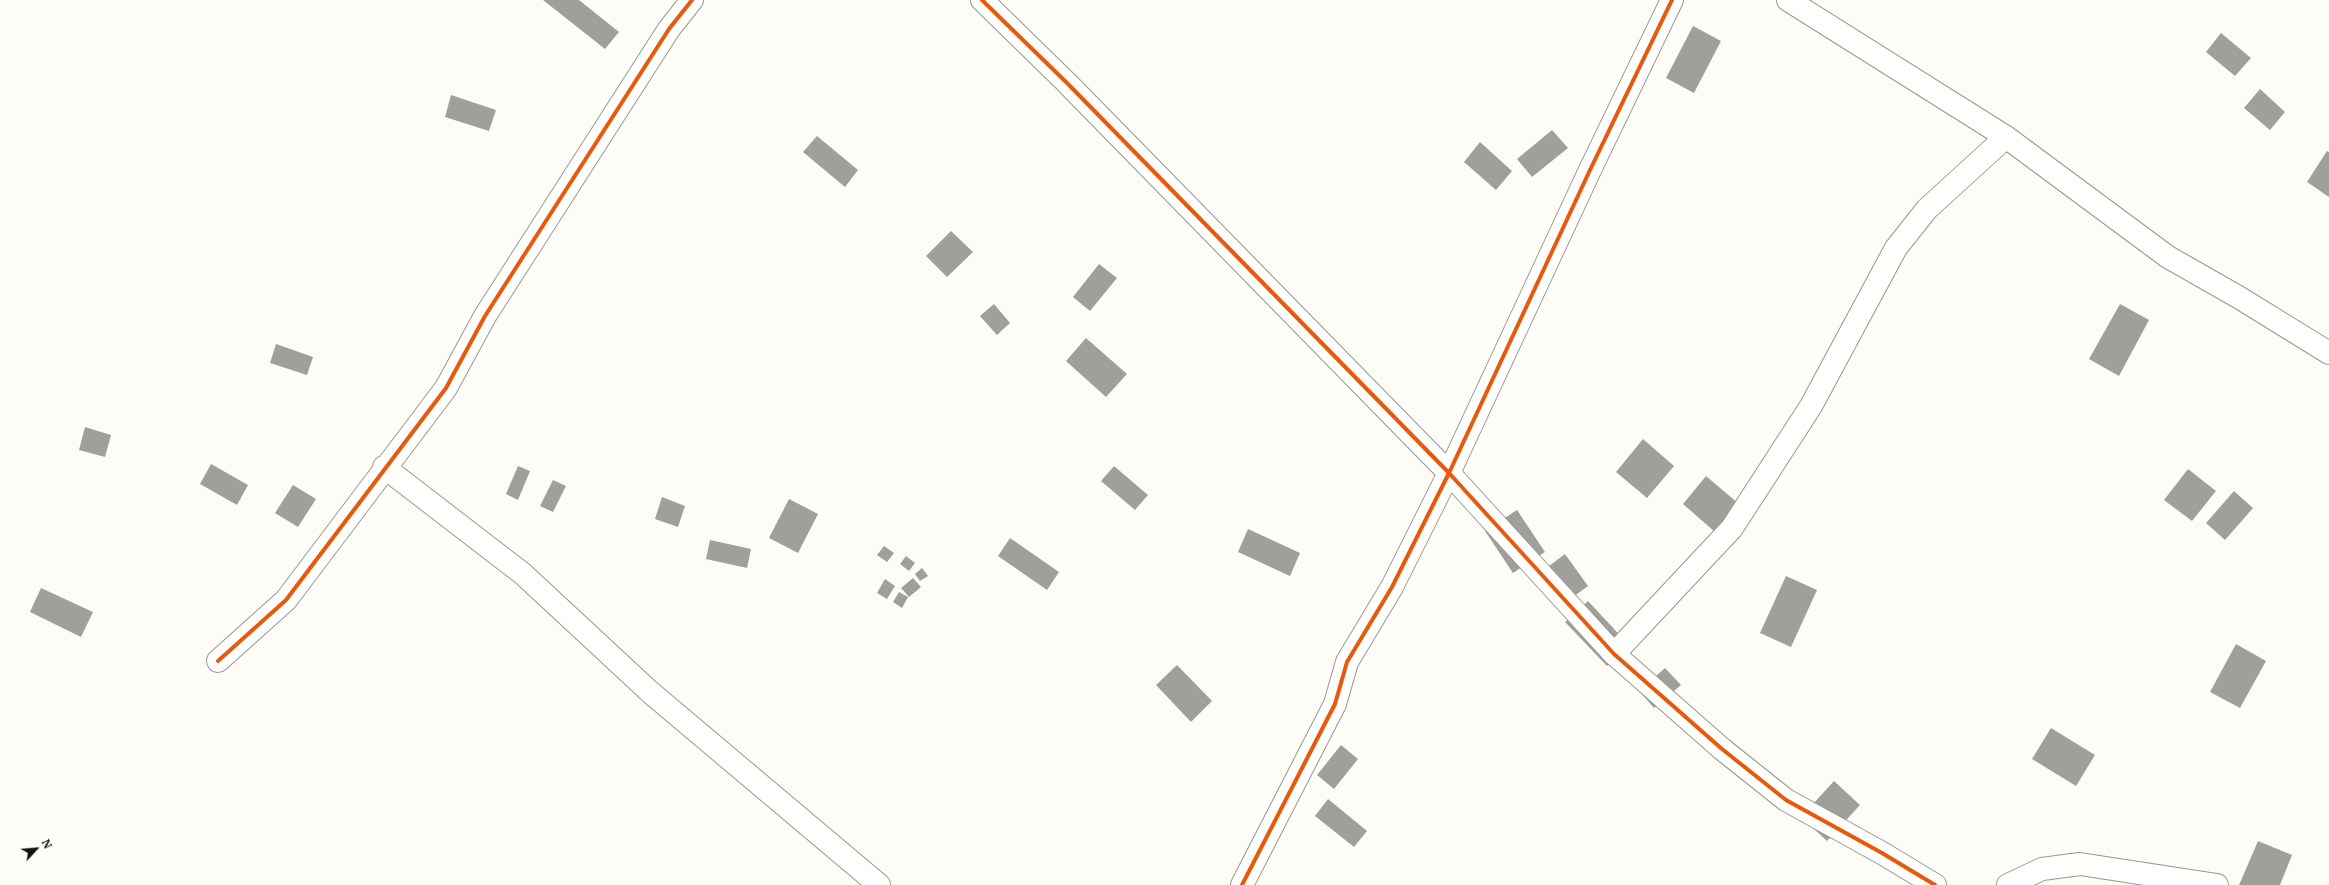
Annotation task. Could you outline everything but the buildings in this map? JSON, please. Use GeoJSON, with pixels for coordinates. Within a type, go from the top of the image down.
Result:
{"type":"FeatureCollection","features":[{"type":"Feature","properties":{"kind":"street"},"geometry":{"type":"LineString","coordinates":[[218,661],[286,600],[384,467],[446,388],[485,316],[669,29],[692,0]]}},
{"type":"Feature","properties":{"kind":"street"},"geometry":{"type":"LineString","coordinates":[[982,0],[1067,83],[1450,473],[1614,654],[1722,749],[1786,800],[1882,853],[1935,885]]}},
{"type":"Feature","properties":{"kind":"street"},"geometry":{"type":"LineString","coordinates":[[1242,885],[1335,704],[1347,662],[1392,587],[1450,473],[1590,170],[1672,0]]}},
{"type":"Feature","properties":{"kind":"street"},"geometry":{"type":"LineString","coordinates":[[1788,0],[2006,137],[2168,257],[2240,298],[2329,354]]}},
{"type":"Feature","properties":{"kind":"street"},"geometry":{"type":"LineString","coordinates":[[1614,654],[1732,528],[1811,406],[1896,248],[1927,209],[2006,137]]}},
{"type":"Feature","properties":{"kind":"street"},"geometry":{"type":"LineString","coordinates":[[384,467],[523,574],[650,692],[879,885]]}},
{"type":"Feature","properties":{"kind":"street"},"geometry":{"type":"LineString","coordinates":[[2008,885],[2042,869],[2080,864],[2217,885]]}},
{"type":"Feature","properties":{"kind":"cycle path"},"geometry":{"type":"LineString","coordinates":[[218,661],[286,600],[446,388],[485,316],[669,29],[692,0]]}},
{"type":"Feature","properties":{"kind":"cycle path"},"geometry":{"type":"LineString","coordinates":[[982,0],[1067,83],[1449,473],[1614,654],[1722,749],[1786,800],[1882,853],[1935,885]]}},
{"type":"Feature","properties":{"kind":"cycle path"},"geometry":{"type":"LineString","coordinates":[[1242,885],[1335,704],[1347,662],[1392,587],[1449,473],[1590,170],[1672,0]]}}]}
